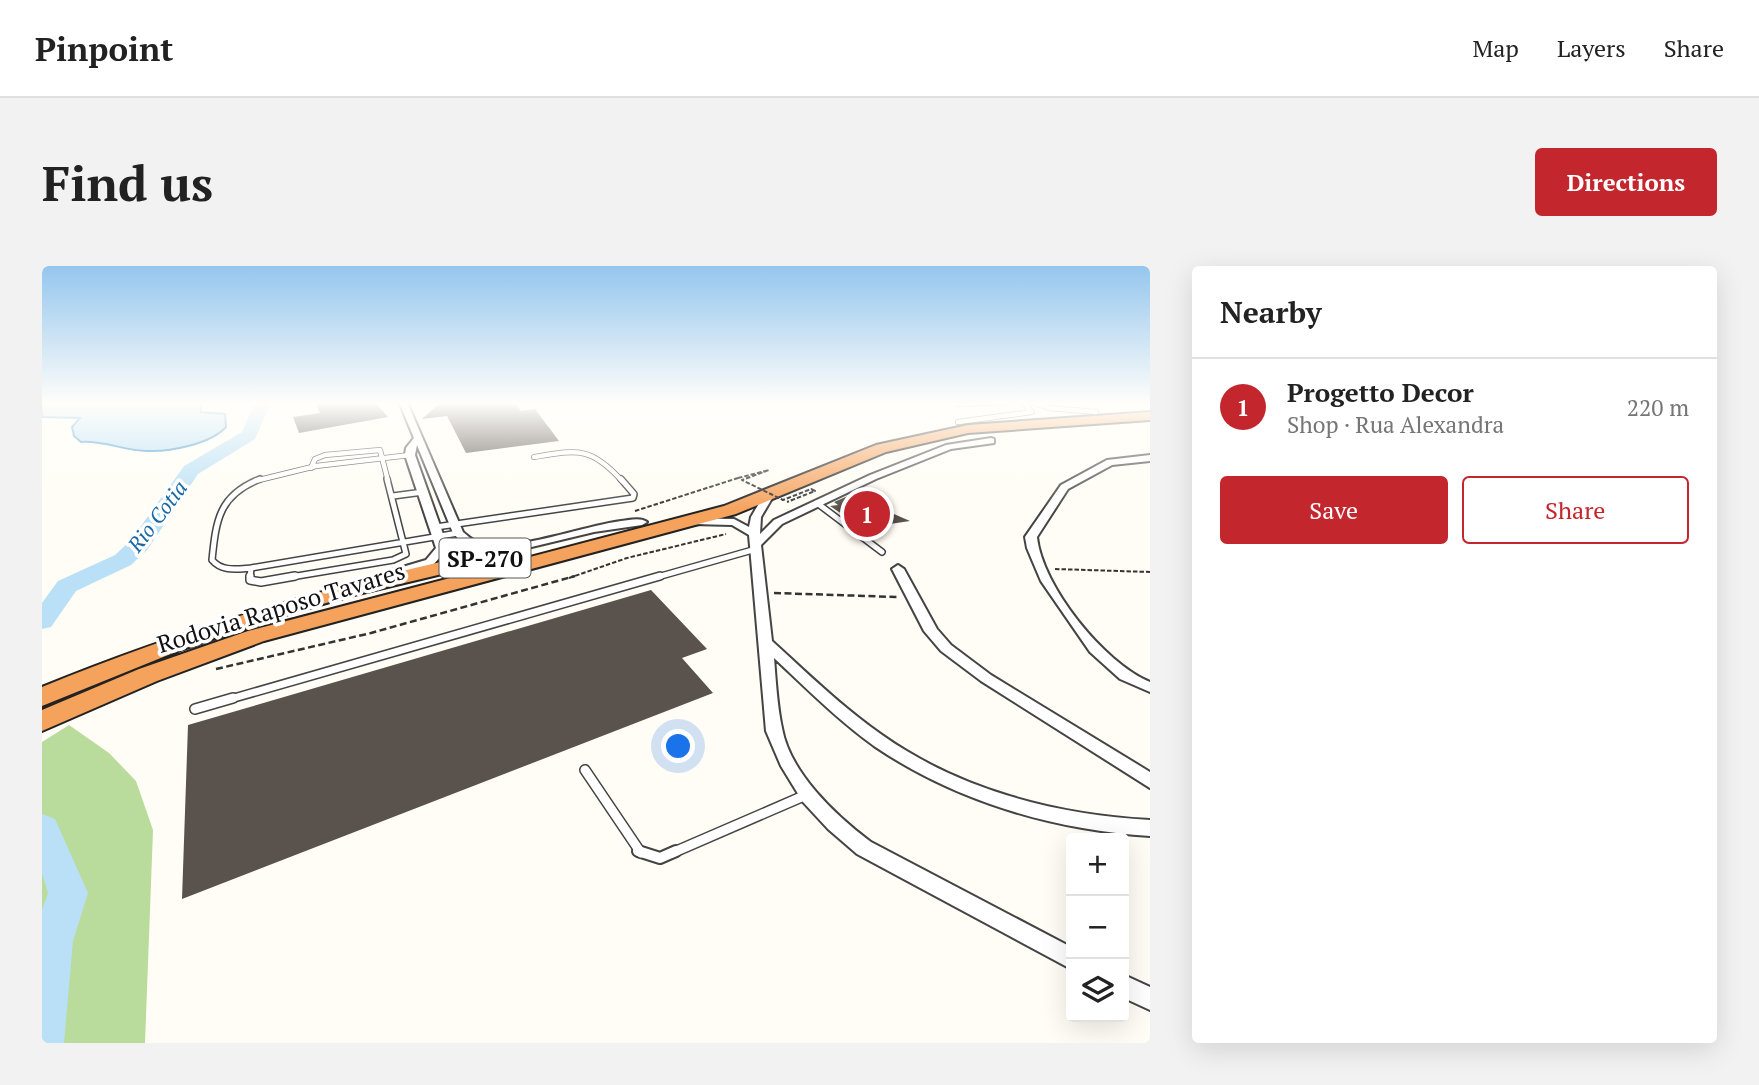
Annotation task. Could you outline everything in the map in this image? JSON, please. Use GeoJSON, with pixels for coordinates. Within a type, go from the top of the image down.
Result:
{"type":"FeatureCollection","features":[{"type":"Feature","properties":{"kind":"highway","name":"Rodovia Raposo Tavares"},"geometry":{"type":"LineString","coordinates":[[42,697],[152,652],[258,615],[349,589],[642,522],[730,494],[871,438]]}},
{"type":"Feature","properties":{"kind":"highway","name":"Rodovia Raposo Tavares"},"geometry":{"type":"LineString","coordinates":[[42,721],[148,675],[256,636],[690,521],[769,495],[881,448],[920,438]]}},
{"type":"Feature","properties":{"kind":"street"},"geometry":{"type":"LineString","coordinates":[[258,615],[422,566],[440,553],[437,532],[410,456],[412,445],[418,438]]}},
{"type":"Feature","properties":{"kind":"street"},"geometry":{"type":"LineString","coordinates":[[420,438],[456,529],[472,545],[497,548],[642,522]]}},
{"type":"Feature","properties":{"kind":"street"},"geometry":{"type":"LineString","coordinates":[[753,539],[771,526],[817,503],[931,453],[965,443],[991,440]]}},
{"type":"Feature","properties":{"kind":"street"},"geometry":{"type":"LineString","coordinates":[[410,456],[426,453]]}},
{"type":"Feature","properties":{"kind":"street"},"geometry":{"type":"LineString","coordinates":[[1150,458],[1110,463],[1064,487],[1031,537],[1032,550],[1041,568],[1089,643],[1125,674],[1150,687]]}},
{"type":"Feature","properties":{"kind":"street"},"geometry":{"type":"LineString","coordinates":[[769,495],[756,517],[753,539],[774,731],[783,755],[806,795],[835,827],[864,848],[1066,955]]}},
{"type":"Feature","properties":{"kind":"street"},"geometry":{"type":"LineString","coordinates":[[690,521],[728,521],[753,539]]}},
{"type":"Feature","properties":{"kind":"street"},"geometry":{"type":"LineString","coordinates":[[898,569],[931,631],[964,663],[1150,781]]}},
{"type":"Feature","properties":{"kind":"street"},"geometry":{"type":"LineString","coordinates":[[766,643],[844,714],[910,760],[1016,805],[1111,827],[1150,828]]}},
{"type":"Feature","properties":{"kind":"street"},"geometry":{"type":"LineString","coordinates":[[1129,989],[1149,999]]}},
{"type":"Feature","properties":{"kind":"lane"},"geometry":{"type":"LineString","coordinates":[[251,568],[251,582],[261,582],[402,557],[407,551],[380,450],[325,455],[315,459],[311,468]]}},
{"type":"Feature","properties":{"kind":"lane"},"geometry":{"type":"LineString","coordinates":[[410,456],[311,468],[271,475],[244,485],[232,493],[218,514],[212,560],[227,569],[251,568],[405,542],[437,532],[633,498],[634,494],[597,453],[578,450],[534,457]]}},
{"type":"Feature","properties":{"kind":"lane"},"geometry":{"type":"LineString","coordinates":[[393,496],[423,492]]}},
{"type":"Feature","properties":{"kind":"lane"},"geometry":{"type":"LineString","coordinates":[[817,503],[882,552]]}},
{"type":"Feature","properties":{"kind":"lane"},"geometry":{"type":"LineString","coordinates":[[195,709],[753,539]]}},
{"type":"Feature","properties":{"kind":"lane"},"geometry":{"type":"LineString","coordinates":[[584,770],[638,850],[648,856],[660,858],[806,795]]}},
{"type":"Feature","properties":{"kind":"path"},"geometry":{"type":"LineString","coordinates":[[689,495],[769,470],[742,480],[783,500],[811,489],[815,491],[787,502]]}},
{"type":"Feature","properties":{"kind":"path"},"geometry":{"type":"LineString","coordinates":[[208,670],[371,633],[601,569],[626,558],[753,539]]}},
{"type":"Feature","properties":{"kind":"path"},"geometry":{"type":"LineString","coordinates":[[1041,568],[1150,572]]}},
{"type":"Feature","properties":{"kind":"path"},"geometry":{"type":"LineString","coordinates":[[760,593],[912,597]]}},
{"type":"Feature","properties":{"kind":"green space"},"geometry":{"type":"Polygon","coordinates":[[[69,725],[109,753],[136,781],[153,830],[145,1043],[42,1043],[42,742],[69,725]]]}},
{"type":"Feature","properties":{"kind":"water"},"geometry":{"type":"Polygon","coordinates":[[[77,438],[209,438],[189,446],[156,451],[81,442],[77,438]]]}},
{"type":"Feature","properties":{"kind":"building"},"geometry":{"type":"Polygon","coordinates":[[[458,438],[557,438],[559,441],[466,453],[458,438]]]}},
{"type":"Feature","properties":{"kind":"building"},"geometry":{"type":"Polygon","coordinates":[[[848,496],[857,503],[864,501],[910,521],[863,528],[830,506],[838,505],[834,502],[848,496]]]}},
{"type":"Feature","properties":{"kind":"building"},"geometry":{"type":"Polygon","coordinates":[[[651,590],[707,649],[682,658],[713,693],[182,899],[188,725],[651,590]]]}},
{"type":"Feature","properties":{"kind":"waterway","name":"Rio Cotia"},"geometry":{"type":"LineString","coordinates":[[42,621],[67,586],[123,560],[139,545],[191,470],[244,438]]}},
{"type":"Feature","properties":{"kind":"waterway","name":"Rio Cotia"},"geometry":{"type":"LineString","coordinates":[[42,830],[58,863],[68,893],[52,941],[42,1040]]}},
{"type":"Feature","properties":{"kind":"place","name":"Progetto Decor"},"geometry":{"type":"Point","coordinates":[867,514]}}]}
